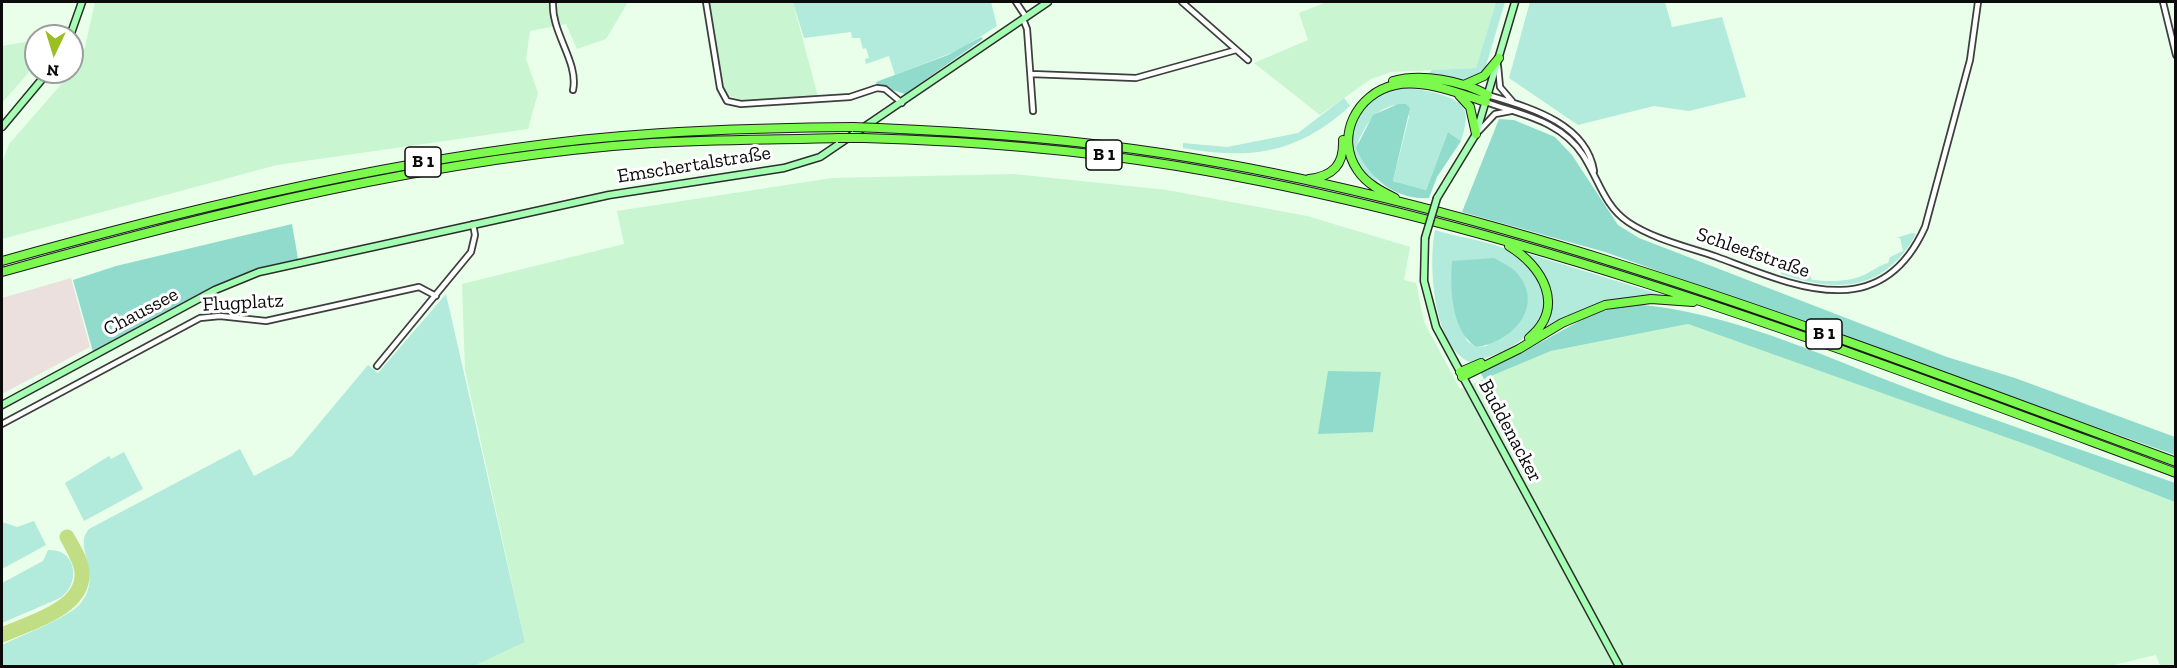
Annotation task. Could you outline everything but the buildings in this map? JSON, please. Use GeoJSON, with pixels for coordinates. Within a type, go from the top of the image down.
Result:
{"type":"FeatureCollection","features":[{"type":"Feature","properties":{"kind":"highway"},"geometry":{"type":"LineString","coordinates":[[1463,85],[1479,80],[1499,58]]}},
{"type":"Feature","properties":{"kind":"highway"},"geometry":{"type":"LineString","coordinates":[[1303,180],[1323,177],[1339,166],[1348,114],[1375,88],[1392,81],[1409,78],[1463,85],[1487,98]]}},
{"type":"Feature","properties":{"kind":"highway"},"geometry":{"type":"LineString","coordinates":[[1407,204],[1373,186],[1354,166],[1348,142],[1353,116],[1370,97],[1394,85],[1418,84],[1458,94],[1487,98]]}},
{"type":"Feature","properties":{"kind":"highway"},"geometry":{"type":"LineString","coordinates":[[1458,94],[1471,108],[1476,134]]}},
{"type":"Feature","properties":{"kind":"highway","name":"B 1"},"geometry":{"type":"LineString","coordinates":[[2,261],[245,199],[400,166],[546,144],[684,131],[854,127],[991,133],[1078,141],[1172,155],[1303,180],[1407,204],[1492,227],[1712,295],[2175,462]]}},
{"type":"Feature","properties":{"kind":"highway","name":"B 1"},"geometry":{"type":"LineString","coordinates":[[2,272],[265,205],[458,167],[651,143],[838,138],[985,143],[1179,166],[1342,199],[1500,241],[1703,303],[2175,473]]}},
{"type":"Feature","properties":{"kind":"highway"},"geometry":{"type":"LineString","coordinates":[[1461,374],[1521,344],[1537,330],[1544,316],[1546,291],[1541,274],[1526,257],[1500,241]]}},
{"type":"Feature","properties":{"kind":"highway"},"geometry":{"type":"LineString","coordinates":[[1461,374],[1519,350],[1562,323],[1605,305],[1651,299],[1703,303]]}},
{"type":"Feature","properties":{"kind":"main road"},"geometry":{"type":"LineString","coordinates":[[74,24],[82,2]]}},
{"type":"Feature","properties":{"kind":"main road","name":"Emschertalstraße"},"geometry":{"type":"LineString","coordinates":[[301,262],[646,188],[802,164],[830,152],[1048,2]]}},
{"type":"Feature","properties":{"kind":"main road","name":"Buddenacker"},"geometry":{"type":"LineString","coordinates":[[1515,2],[1476,134],[1437,198],[1425,238],[1423,264],[1427,300],[1436,327],[1619,666]]}},
{"type":"Feature","properties":{"kind":"main road"},"geometry":{"type":"LineString","coordinates":[[2,128],[38,84]]}},
{"type":"Feature","properties":{"kind":"main road","name":"Chaussee"},"geometry":{"type":"LineString","coordinates":[[2,405],[229,283],[259,272],[301,262]]}},
{"type":"Feature","properties":{"kind":"main road"},"geometry":{"type":"LineString","coordinates":[[2,398],[14,398]]}},
{"type":"Feature","properties":{"kind":"street"},"geometry":{"type":"LineString","coordinates":[[554,2],[554,21],[574,75],[573,90]]}},
{"type":"Feature","properties":{"kind":"street"},"geometry":{"type":"LineString","coordinates":[[706,2],[720,88],[727,100],[741,104],[841,98],[877,88],[885,89],[902,103]]}},
{"type":"Feature","properties":{"kind":"street"},"geometry":{"type":"LineString","coordinates":[[1016,2],[1027,29],[1033,111]]}},
{"type":"Feature","properties":{"kind":"street"},"geometry":{"type":"LineString","coordinates":[[1182,2],[1248,60]]}},
{"type":"Feature","properties":{"kind":"street","name":"Schleefstraße"},"geometry":{"type":"LineString","coordinates":[[1487,98],[1543,121],[1565,135],[1583,155],[1605,198],[1618,214],[1651,233],[1806,289],[1844,291],[1869,284],[1886,275],[1907,257],[1925,227],[1970,60],[1978,2]]}},
{"type":"Feature","properties":{"kind":"street"},"geometry":{"type":"LineString","coordinates":[[2163,2],[2175,55]]}},
{"type":"Feature","properties":{"kind":"street"},"geometry":{"type":"LineString","coordinates":[[1031,74],[1136,78],[1236,50]]}},
{"type":"Feature","properties":{"kind":"street"},"geometry":{"type":"LineString","coordinates":[[1499,58],[1499,84],[1512,101]]}},
{"type":"Feature","properties":{"kind":"street","name":"Schleefstraße"},"geometry":{"type":"LineString","coordinates":[[1487,98],[1512,101],[1545,115],[1569,130],[1588,154],[1594,174]]}},
{"type":"Feature","properties":{"kind":"street"},"geometry":{"type":"LineString","coordinates":[[1476,134],[1494,114],[1516,111]]}},
{"type":"Feature","properties":{"kind":"street"},"geometry":{"type":"LineString","coordinates":[[376,366],[436,296],[474,247],[473,224]]}},
{"type":"Feature","properties":{"kind":"street","name":"Flugplatz"},"geometry":{"type":"LineString","coordinates":[[2,424],[200,318],[220,316],[266,321],[418,287],[436,296]]}},
{"type":"Feature","properties":{"kind":"shaded area"},"geometry":{"type":"Polygon","coordinates":[[[793,2],[991,2],[997,26],[959,50],[895,75],[889,56],[866,64],[865,59],[869,58],[866,48],[863,49],[860,38],[852,38],[851,32],[804,38],[793,2]]]}},
{"type":"Feature","properties":{"kind":"shaded area"},"geometry":{"type":"Polygon","coordinates":[[[1496,2],[1505,2],[1485,69],[1472,79],[1458,81],[1426,76],[1432,70],[1476,68],[1496,2]]]}},
{"type":"Feature","properties":{"kind":"shaded area"},"geometry":{"type":"Polygon","coordinates":[[[1530,2],[1665,2],[1672,27],[1722,17],[1746,97],[1689,111],[1654,106],[1578,125],[1509,78],[1530,2]]]}},
{"type":"Feature","properties":{"kind":"shaded area"},"geometry":{"type":"Polygon","coordinates":[[[981,37],[983,39],[905,94],[877,85],[876,82],[948,55],[981,37]]]}},
{"type":"Feature","properties":{"kind":"shaded area"},"geometry":{"type":"Polygon","coordinates":[[[1398,87],[1446,96],[1460,104],[1466,115],[1461,141],[1448,132],[1426,190],[1393,181],[1409,117],[1406,104],[1382,110],[1370,120],[1358,142],[1378,182],[1384,188],[1367,179],[1353,153],[1351,133],[1360,111],[1375,95],[1398,87]]]}},
{"type":"Feature","properties":{"kind":"shaded area"},"geometry":{"type":"Polygon","coordinates":[[[1344,98],[1350,106],[1330,122],[1292,144],[1252,153],[1208,152],[1183,148],[1183,143],[1227,147],[1298,133],[1344,98]]]}},
{"type":"Feature","properties":{"kind":"shaded area"},"geometry":{"type":"Polygon","coordinates":[[[1398,104],[1406,104],[1410,108],[1393,181],[1426,190],[1448,132],[1461,141],[1437,177],[1429,198],[1405,195],[1384,185],[1368,169],[1356,148],[1373,115],[1398,104]]]}},
{"type":"Feature","properties":{"kind":"shaded area"},"geometry":{"type":"Polygon","coordinates":[[[1499,119],[1514,120],[1555,137],[1572,155],[1618,225],[1639,238],[1947,357],[2015,378],[2175,437],[2175,455],[1605,252],[1462,212],[1499,119]]]}},
{"type":"Feature","properties":{"kind":"shaded area"},"geometry":{"type":"Polygon","coordinates":[[[292,224],[298,259],[253,270],[226,281],[93,352],[73,280],[116,266],[292,224]]]}},
{"type":"Feature","properties":{"kind":"shaded area"},"geometry":{"type":"Polygon","coordinates":[[[1435,230],[1504,248],[1524,260],[1538,279],[1544,295],[1544,310],[1538,323],[1528,335],[1515,345],[1500,352],[1470,362],[1458,353],[1448,340],[1436,303],[1433,283],[1435,230]],[[1453,305],[1467,341],[1476,347],[1488,346],[1453,305]]]}},
{"type":"Feature","properties":{"kind":"shaded area"},"geometry":{"type":"Polygon","coordinates":[[[1916,234],[1903,253],[1889,267],[1874,277],[1858,283],[1821,284],[1781,274],[1784,263],[1789,261],[1797,263],[1794,265],[1796,274],[1800,273],[1801,277],[1810,275],[1812,280],[1837,281],[1857,278],[1888,263],[1890,257],[1903,251],[1900,238],[1896,238],[1916,234]]]}},
{"type":"Feature","properties":{"kind":"shaded area"},"geometry":{"type":"Polygon","coordinates":[[[1525,254],[1665,296],[1631,298],[1598,305],[1538,335],[1546,301],[1546,282],[1542,272],[1525,254]]]}},
{"type":"Feature","properties":{"kind":"shaded area"},"geometry":{"type":"Polygon","coordinates":[[[1494,258],[1515,271],[1525,286],[1528,298],[1526,310],[1512,331],[1501,339],[1476,347],[1468,340],[1457,320],[1452,296],[1452,261],[1494,258]]]}},
{"type":"Feature","properties":{"kind":"shaded area"},"geometry":{"type":"Polygon","coordinates":[[[71,278],[90,347],[2,394],[2,298],[71,278]]]}},
{"type":"Feature","properties":{"kind":"shaded area"},"geometry":{"type":"Polygon","coordinates":[[[446,294],[525,642],[474,666],[2,666],[2,645],[65,615],[80,604],[87,593],[90,583],[84,544],[89,529],[240,449],[254,476],[292,456],[368,365],[378,373],[446,294]]]}},
{"type":"Feature","properties":{"kind":"shaded area"},"geometry":{"type":"Polygon","coordinates":[[[1634,304],[1670,309],[1740,325],[1809,349],[1910,389],[2175,483],[2175,502],[2036,448],[1688,324],[1551,351],[1484,379],[1480,372],[1516,356],[1594,313],[1634,304]]]}},
{"type":"Feature","properties":{"kind":"shaded area"},"geometry":{"type":"Polygon","coordinates":[[[1328,371],[1381,372],[1373,432],[1318,434],[1328,371]]]}},
{"type":"Feature","properties":{"kind":"shaded area"},"geometry":{"type":"Polygon","coordinates":[[[124,452],[143,489],[84,521],[65,483],[109,456],[111,459],[124,452]]]}},
{"type":"Feature","properties":{"kind":"shaded area"},"geometry":{"type":"Polygon","coordinates":[[[34,521],[46,545],[2,569],[2,522],[17,527],[34,521]]]}},
{"type":"Feature","properties":{"kind":"shaded area"},"geometry":{"type":"Polygon","coordinates":[[[48,550],[58,551],[70,561],[73,576],[67,592],[60,598],[2,623],[2,583],[43,561],[48,550]]]}},
{"type":"Feature","properties":{"kind":"green space"},"geometry":{"type":"Polygon","coordinates":[[[95,2],[628,2],[606,39],[577,49],[566,24],[530,31],[526,59],[538,93],[528,129],[277,165],[2,239],[2,163],[9,144],[62,84],[84,84],[85,47],[95,2]]]}},
{"type":"Feature","properties":{"kind":"green space"},"geometry":{"type":"Polygon","coordinates":[[[708,2],[793,2],[818,97],[745,101],[727,95],[722,87],[708,2]]]}},
{"type":"Feature","properties":{"kind":"green space"},"geometry":{"type":"Polygon","coordinates":[[[1327,2],[1496,2],[1476,68],[1391,72],[1371,79],[1320,115],[1254,63],[1308,40],[1299,13],[1327,2]]]}},
{"type":"Feature","properties":{"kind":"green space"},"geometry":{"type":"Polygon","coordinates":[[[24,42],[24,78],[2,103],[2,46],[24,42]]]}},
{"type":"Feature","properties":{"kind":"green space"},"geometry":{"type":"Polygon","coordinates":[[[1014,174],[1167,190],[1307,216],[1410,247],[1404,280],[1416,283],[1424,322],[1460,389],[1551,351],[1688,324],[2036,448],[2175,502],[2175,666],[2160,666],[2156,655],[2109,666],[474,666],[525,642],[465,370],[462,284],[624,244],[617,211],[832,178],[1014,174]]]}},
{"type":"Feature","properties":{"kind":"taxiway"},"geometry":{"type":"LineString","coordinates":[[2,635],[53,613],[74,596],[80,585],[82,572],[67,537]]}}]}
